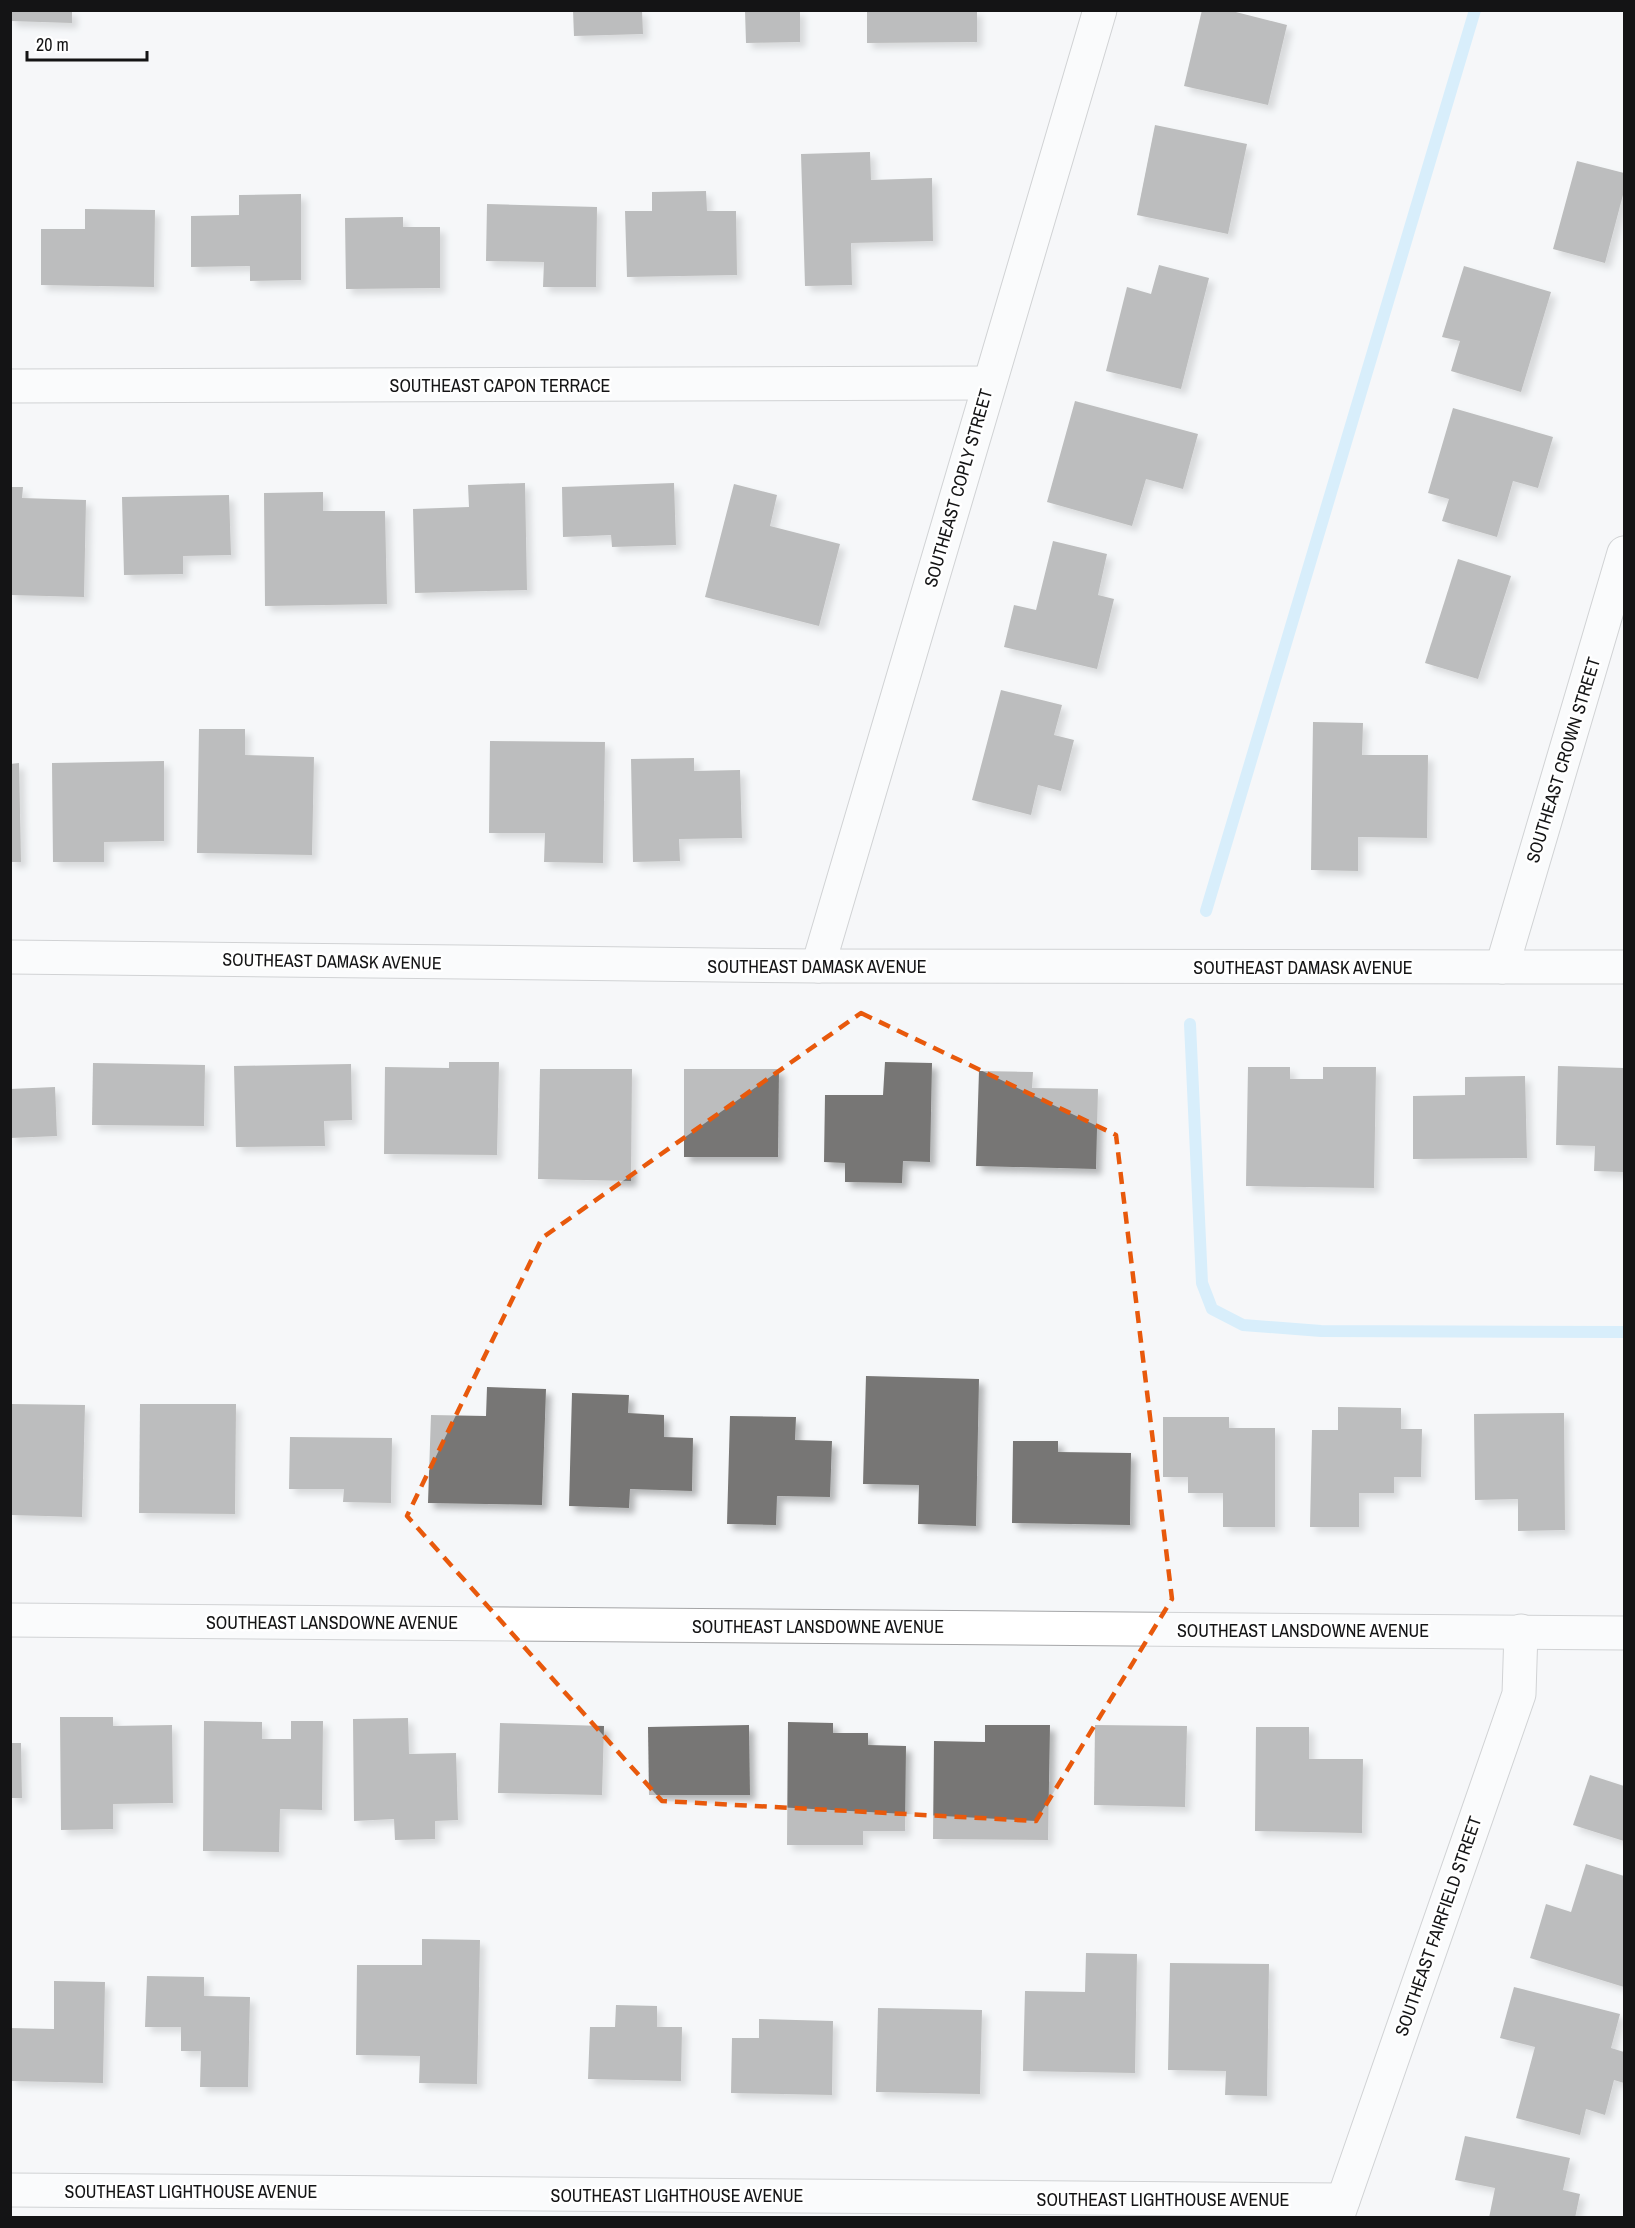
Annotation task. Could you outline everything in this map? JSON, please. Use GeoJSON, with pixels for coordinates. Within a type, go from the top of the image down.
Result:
{"type":"FeatureCollection","features":[{"type":"Feature","properties":{"kind":"street","name":"SOUTHEAST COPLY STREET"},"geometry":{"type":"LineString","coordinates":[[818,966],[1100,10]]}},
{"type":"Feature","properties":{"kind":"street","name":"SOUTHEAST CAPON TERRACE"},"geometry":{"type":"LineString","coordinates":[[10,386],[989,383]]}},
{"type":"Feature","properties":{"kind":"street","name":"SOUTHEAST CROWN STREET"},"geometry":{"type":"LineString","coordinates":[[1502,968],[1624,553]]}},
{"type":"Feature","properties":{"kind":"street","name":"SOUTHEAST DAMASK AVENUE"},"geometry":{"type":"LineString","coordinates":[[10,957],[818,966],[1624,967]]}},
{"type":"Feature","properties":{"kind":"street","name":"SOUTHEAST LANSDOWNE AVENUE"},"geometry":{"type":"LineString","coordinates":[[10,1620],[1624,1633]]}},
{"type":"Feature","properties":{"kind":"street","name":"SOUTHEAST FAIRFIELD STREET"},"geometry":{"type":"LineString","coordinates":[[1340,2209],[1519,1694],[1521,1632]]}},
{"type":"Feature","properties":{"kind":"street","name":"SOUTHEAST LIGHTHOUSE AVENUE"},"geometry":{"type":"LineString","coordinates":[[10,2190],[1340,2209]]}},
{"type":"Feature","properties":{"kind":"highlighted area"},"geometry":{"type":"Polygon","coordinates":[[[861,1013],[1116,1135],[1172,1599],[1036,1821],[662,1801],[407,1516],[542,1238],[861,1013]]]}},
{"type":"Feature","properties":{"kind":"building"},"geometry":{"type":"Polygon","coordinates":[[[10,10],[72,10],[72,23],[10,21],[10,10]]]}},
{"type":"Feature","properties":{"kind":"building"},"geometry":{"type":"Polygon","coordinates":[[[573,10],[642,10],[643,34],[574,36],[573,10]]]}},
{"type":"Feature","properties":{"kind":"building"},"geometry":{"type":"Polygon","coordinates":[[[745,10],[800,10],[800,42],[746,43],[745,10]]]}},
{"type":"Feature","properties":{"kind":"building"},"geometry":{"type":"Polygon","coordinates":[[[867,10],[977,10],[977,42],[867,43],[867,10]]]}},
{"type":"Feature","properties":{"kind":"building"},"geometry":{"type":"Polygon","coordinates":[[[1202,10],[1228,10],[1287,25],[1268,105],[1184,86],[1202,10]]]}},
{"type":"Feature","properties":{"kind":"building"},"geometry":{"type":"Polygon","coordinates":[[[1155,125],[1247,144],[1228,234],[1137,215],[1155,125]]]}},
{"type":"Feature","properties":{"kind":"building"},"geometry":{"type":"Polygon","coordinates":[[[870,152],[871,180],[932,178],[933,241],[851,243],[852,285],[805,286],[801,154],[870,152]]]}},
{"type":"Feature","properties":{"kind":"building"},"geometry":{"type":"Polygon","coordinates":[[[1577,161],[1624,173],[1624,191],[1605,263],[1553,249],[1577,161]]]}},
{"type":"Feature","properties":{"kind":"building"},"geometry":{"type":"Polygon","coordinates":[[[706,191],[707,211],[736,211],[737,275],[627,277],[625,211],[652,211],[652,192],[706,191]]]}},
{"type":"Feature","properties":{"kind":"building"},"geometry":{"type":"Polygon","coordinates":[[[301,194],[301,280],[250,281],[250,266],[191,267],[191,216],[239,215],[239,195],[301,194]]]}},
{"type":"Feature","properties":{"kind":"building"},"geometry":{"type":"Polygon","coordinates":[[[487,204],[597,207],[596,287],[543,287],[544,262],[486,261],[487,204]]]}},
{"type":"Feature","properties":{"kind":"building"},"geometry":{"type":"Polygon","coordinates":[[[85,209],[155,210],[154,287],[41,285],[41,229],[85,229],[85,209]]]}},
{"type":"Feature","properties":{"kind":"building"},"geometry":{"type":"Polygon","coordinates":[[[403,217],[403,227],[440,227],[440,288],[346,289],[345,218],[403,217]]]}},
{"type":"Feature","properties":{"kind":"building"},"geometry":{"type":"Polygon","coordinates":[[[1159,265],[1209,278],[1181,389],[1106,371],[1127,287],[1151,294],[1159,265]]]}},
{"type":"Feature","properties":{"kind":"building"},"geometry":{"type":"Polygon","coordinates":[[[1464,266],[1551,292],[1521,392],[1451,371],[1460,341],[1442,337],[1464,266]]]}},
{"type":"Feature","properties":{"kind":"building"},"geometry":{"type":"Polygon","coordinates":[[[1075,401],[1198,434],[1183,489],[1146,479],[1132,526],[1047,502],[1075,401]]]}},
{"type":"Feature","properties":{"kind":"building"},"geometry":{"type":"Polygon","coordinates":[[[1453,408],[1553,437],[1538,488],[1513,481],[1497,537],[1442,521],[1449,499],[1428,493],[1453,408]]]}},
{"type":"Feature","properties":{"kind":"building"},"geometry":{"type":"Polygon","coordinates":[[[525,483],[527,590],[415,593],[413,509],[469,507],[468,485],[525,483]]]}},
{"type":"Feature","properties":{"kind":"building"},"geometry":{"type":"Polygon","coordinates":[[[674,483],[676,545],[612,547],[611,535],[563,537],[562,487],[674,483]]]}},
{"type":"Feature","properties":{"kind":"building"},"geometry":{"type":"Polygon","coordinates":[[[734,484],[777,495],[770,526],[840,544],[819,626],[705,597],[734,484]]]}},
{"type":"Feature","properties":{"kind":"building"},"geometry":{"type":"Polygon","coordinates":[[[10,487],[23,487],[22,498],[86,500],[84,597],[10,595],[10,487]]]}},
{"type":"Feature","properties":{"kind":"building"},"geometry":{"type":"Polygon","coordinates":[[[323,492],[323,511],[385,511],[387,604],[265,606],[264,493],[323,492]]]}},
{"type":"Feature","properties":{"kind":"building"},"geometry":{"type":"Polygon","coordinates":[[[229,495],[231,555],[183,556],[183,574],[124,575],[122,497],[229,495]]]}},
{"type":"Feature","properties":{"kind":"building"},"geometry":{"type":"Polygon","coordinates":[[[1053,541],[1107,554],[1098,595],[1114,599],[1097,669],[1004,647],[1014,605],[1036,610],[1053,541]]]}},
{"type":"Feature","properties":{"kind":"building"},"geometry":{"type":"Polygon","coordinates":[[[1458,559],[1511,576],[1478,679],[1425,663],[1458,559]]]}},
{"type":"Feature","properties":{"kind":"building"},"geometry":{"type":"Polygon","coordinates":[[[1001,690],[1062,705],[1054,735],[1074,740],[1061,791],[1038,785],[1031,815],[972,800],[1001,690]]]}},
{"type":"Feature","properties":{"kind":"building"},"geometry":{"type":"Polygon","coordinates":[[[1313,722],[1363,723],[1362,755],[1428,755],[1427,838],[1358,837],[1358,871],[1311,870],[1313,722]]]}},
{"type":"Feature","properties":{"kind":"building"},"geometry":{"type":"Polygon","coordinates":[[[199,729],[245,729],[245,755],[314,757],[312,855],[197,853],[199,729]]]}},
{"type":"Feature","properties":{"kind":"building"},"geometry":{"type":"Polygon","coordinates":[[[490,741],[605,742],[603,863],[544,862],[545,833],[489,833],[490,741]]]}},
{"type":"Feature","properties":{"kind":"building"},"geometry":{"type":"Polygon","coordinates":[[[694,758],[694,771],[740,770],[742,838],[679,839],[680,861],[633,862],[631,759],[694,758]]]}},
{"type":"Feature","properties":{"kind":"building"},"geometry":{"type":"Polygon","coordinates":[[[164,761],[164,841],[104,842],[104,862],[53,862],[52,763],[164,761]]]}},
{"type":"Feature","properties":{"kind":"building"},"geometry":{"type":"Polygon","coordinates":[[[19,763],[21,862],[10,862],[10,764],[19,763]]]}},
{"type":"Feature","properties":{"kind":"building"},"geometry":{"type":"Polygon","coordinates":[[[449,1062],[499,1062],[497,1155],[384,1154],[385,1067],[449,1068],[449,1062]]]}},
{"type":"Feature","properties":{"kind":"building"},"geometry":{"type":"Polygon","coordinates":[[[885,1062],[932,1063],[930,1162],[903,1161],[902,1183],[845,1182],[845,1163],[824,1162],[825,1095],[883,1095],[885,1062]]]}},
{"type":"Feature","properties":{"kind":"building"},"geometry":{"type":"Polygon","coordinates":[[[93,1063],[205,1065],[204,1126],[92,1125],[93,1063]]]}},
{"type":"Feature","properties":{"kind":"building"},"geometry":{"type":"Polygon","coordinates":[[[351,1064],[352,1120],[324,1121],[325,1146],[236,1147],[234,1066],[351,1064]]]}},
{"type":"Feature","properties":{"kind":"building"},"geometry":{"type":"Polygon","coordinates":[[[1558,1066],[1624,1068],[1624,1172],[1594,1171],[1595,1146],[1556,1145],[1558,1066]]]}},
{"type":"Feature","properties":{"kind":"building"},"geometry":{"type":"Polygon","coordinates":[[[1248,1067],[1290,1067],[1290,1079],[1323,1079],[1323,1067],[1376,1067],[1374,1188],[1246,1186],[1248,1067]]]}},
{"type":"Feature","properties":{"kind":"building"},"geometry":{"type":"Polygon","coordinates":[[[540,1069],[632,1069],[631,1181],[538,1179],[540,1069]]]}},
{"type":"Feature","properties":{"kind":"building"},"geometry":{"type":"Polygon","coordinates":[[[684,1069],[779,1069],[778,1157],[684,1157],[684,1069]]]}},
{"type":"Feature","properties":{"kind":"building"},"geometry":{"type":"Polygon","coordinates":[[[979,1071],[1033,1072],[1032,1088],[1098,1089],[1096,1169],[976,1166],[979,1071]]]}},
{"type":"Feature","properties":{"kind":"building"},"geometry":{"type":"Polygon","coordinates":[[[1525,1076],[1527,1158],[1413,1159],[1413,1096],[1465,1095],[1465,1077],[1525,1076]]]}},
{"type":"Feature","properties":{"kind":"building"},"geometry":{"type":"Polygon","coordinates":[[[55,1087],[57,1136],[10,1138],[10,1089],[55,1087]]]}},
{"type":"Feature","properties":{"kind":"building"},"geometry":{"type":"Polygon","coordinates":[[[866,1376],[979,1379],[976,1526],[918,1524],[919,1485],[863,1484],[866,1376]]]}},
{"type":"Feature","properties":{"kind":"building"},"geometry":{"type":"Polygon","coordinates":[[[487,1387],[546,1389],[542,1505],[428,1503],[431,1415],[486,1416],[487,1387]]]}},
{"type":"Feature","properties":{"kind":"building"},"geometry":{"type":"Polygon","coordinates":[[[572,1393],[629,1395],[628,1413],[664,1415],[664,1437],[693,1438],[692,1491],[630,1489],[629,1508],[569,1506],[572,1393]]]}},
{"type":"Feature","properties":{"kind":"building"},"geometry":{"type":"Polygon","coordinates":[[[10,1404],[85,1405],[82,1517],[10,1515],[10,1404]]]}},
{"type":"Feature","properties":{"kind":"building"},"geometry":{"type":"Polygon","coordinates":[[[140,1404],[236,1404],[235,1514],[139,1513],[140,1404]]]}},
{"type":"Feature","properties":{"kind":"building"},"geometry":{"type":"Polygon","coordinates":[[[1338,1407],[1401,1408],[1401,1429],[1422,1429],[1421,1477],[1394,1477],[1394,1493],[1359,1493],[1359,1527],[1310,1527],[1312,1430],[1338,1430],[1338,1407]]]}},
{"type":"Feature","properties":{"kind":"building"},"geometry":{"type":"Polygon","coordinates":[[[1564,1413],[1565,1530],[1518,1531],[1518,1499],[1475,1500],[1474,1414],[1564,1413]]]}},
{"type":"Feature","properties":{"kind":"building"},"geometry":{"type":"Polygon","coordinates":[[[730,1416],[796,1417],[795,1440],[832,1441],[830,1497],[777,1496],[776,1525],[727,1524],[730,1416]]]}},
{"type":"Feature","properties":{"kind":"building"},"geometry":{"type":"Polygon","coordinates":[[[1163,1417],[1229,1417],[1229,1428],[1275,1428],[1275,1527],[1223,1527],[1223,1493],[1188,1493],[1188,1477],[1163,1477],[1163,1417]]]}},
{"type":"Feature","properties":{"kind":"building"},"geometry":{"type":"Polygon","coordinates":[[[290,1437],[392,1438],[391,1503],[343,1502],[344,1489],[289,1489],[290,1437]]]}},
{"type":"Feature","properties":{"kind":"building"},"geometry":{"type":"Polygon","coordinates":[[[1013,1441],[1058,1441],[1058,1452],[1131,1453],[1130,1525],[1012,1523],[1013,1441]]]}},
{"type":"Feature","properties":{"kind":"building"},"geometry":{"type":"Polygon","coordinates":[[[60,1717],[113,1717],[113,1726],[172,1725],[173,1803],[113,1804],[113,1829],[61,1830],[60,1717]]]}},
{"type":"Feature","properties":{"kind":"building"},"geometry":{"type":"Polygon","coordinates":[[[408,1718],[409,1754],[456,1753],[458,1820],[435,1821],[435,1839],[395,1840],[394,1819],[354,1821],[353,1719],[408,1718]]]}},
{"type":"Feature","properties":{"kind":"building"},"geometry":{"type":"Polygon","coordinates":[[[204,1721],[262,1722],[262,1739],[291,1739],[291,1721],[323,1721],[322,1810],[280,1809],[279,1852],[203,1851],[204,1721]]]}},
{"type":"Feature","properties":{"kind":"building"},"geometry":{"type":"Polygon","coordinates":[[[788,1722],[833,1723],[833,1733],[868,1733],[868,1745],[906,1746],[905,1831],[863,1831],[863,1845],[787,1845],[788,1722]]]}},
{"type":"Feature","properties":{"kind":"building"},"geometry":{"type":"Polygon","coordinates":[[[500,1723],[604,1726],[602,1795],[498,1793],[500,1723]]]}},
{"type":"Feature","properties":{"kind":"building"},"geometry":{"type":"Polygon","coordinates":[[[749,1725],[750,1795],[649,1795],[648,1727],[749,1725]]]}},
{"type":"Feature","properties":{"kind":"building"},"geometry":{"type":"Polygon","coordinates":[[[985,1725],[1050,1725],[1048,1840],[933,1839],[934,1741],[985,1742],[985,1725]]]}},
{"type":"Feature","properties":{"kind":"building"},"geometry":{"type":"Polygon","coordinates":[[[1095,1725],[1187,1726],[1185,1807],[1094,1805],[1095,1725]]]}},
{"type":"Feature","properties":{"kind":"building"},"geometry":{"type":"Polygon","coordinates":[[[1256,1727],[1309,1727],[1309,1759],[1363,1759],[1362,1833],[1255,1831],[1256,1727]]]}},
{"type":"Feature","properties":{"kind":"building"},"geometry":{"type":"Polygon","coordinates":[[[10,1743],[21,1743],[22,1798],[10,1798],[10,1743]]]}},
{"type":"Feature","properties":{"kind":"building"},"geometry":{"type":"Polygon","coordinates":[[[1590,1775],[1624,1786],[1624,1841],[1573,1825],[1590,1775]]]}},
{"type":"Feature","properties":{"kind":"building"},"geometry":{"type":"Polygon","coordinates":[[[1586,1864],[1624,1876],[1624,1987],[1530,1958],[1546,1904],[1571,1912],[1586,1864]]]}},
{"type":"Feature","properties":{"kind":"building"},"geometry":{"type":"Polygon","coordinates":[[[422,1939],[480,1940],[477,2084],[419,2083],[420,2056],[356,2055],[357,1965],[422,1965],[422,1939]]]}},
{"type":"Feature","properties":{"kind":"building"},"geometry":{"type":"Polygon","coordinates":[[[1086,1953],[1137,1954],[1135,2073],[1023,2071],[1025,1991],[1085,1992],[1086,1953]]]}},
{"type":"Feature","properties":{"kind":"building"},"geometry":{"type":"Polygon","coordinates":[[[1170,1963],[1269,1964],[1267,2096],[1225,2095],[1226,2071],[1168,2070],[1170,1963]]]}},
{"type":"Feature","properties":{"kind":"building"},"geometry":{"type":"Polygon","coordinates":[[[147,1976],[204,1977],[204,1996],[250,1997],[248,2087],[200,2087],[201,2051],[181,2051],[181,2027],[145,2027],[147,1976]]]}},
{"type":"Feature","properties":{"kind":"building"},"geometry":{"type":"Polygon","coordinates":[[[54,1981],[105,1982],[103,2083],[10,2081],[10,2028],[54,2029],[54,1981]]]}},
{"type":"Feature","properties":{"kind":"building"},"geometry":{"type":"Polygon","coordinates":[[[1514,1987],[1620,2014],[1611,2048],[1624,2052],[1624,2083],[1614,2080],[1605,2115],[1586,2109],[1580,2135],[1516,2118],[1535,2047],[1500,2038],[1514,1987]]]}},
{"type":"Feature","properties":{"kind":"building"},"geometry":{"type":"Polygon","coordinates":[[[616,2005],[657,2006],[657,2027],[682,2027],[681,2081],[588,2079],[590,2027],[615,2027],[616,2005]]]}},
{"type":"Feature","properties":{"kind":"building"},"geometry":{"type":"Polygon","coordinates":[[[878,2008],[982,2010],[980,2094],[876,2092],[878,2008]]]}},
{"type":"Feature","properties":{"kind":"building"},"geometry":{"type":"Polygon","coordinates":[[[759,2019],[833,2021],[832,2095],[731,2093],[732,2038],[759,2038],[759,2019]]]}},
{"type":"Feature","properties":{"kind":"building"},"geometry":{"type":"Polygon","coordinates":[[[1465,2136],[1570,2158],[1563,2190],[1580,2194],[1575,2218],[1489,2218],[1495,2188],[1455,2180],[1465,2136]]]}},
{"type":"Feature","properties":{"kind":"waterway"},"geometry":{"type":"LineString","coordinates":[[1206,911],[1475,10]]}},
{"type":"Feature","properties":{"kind":"waterway"},"geometry":{"type":"LineString","coordinates":[[1190,1024],[1202,1283],[1212,1309],[1243,1325],[1321,1331],[1624,1332]]}}]}
